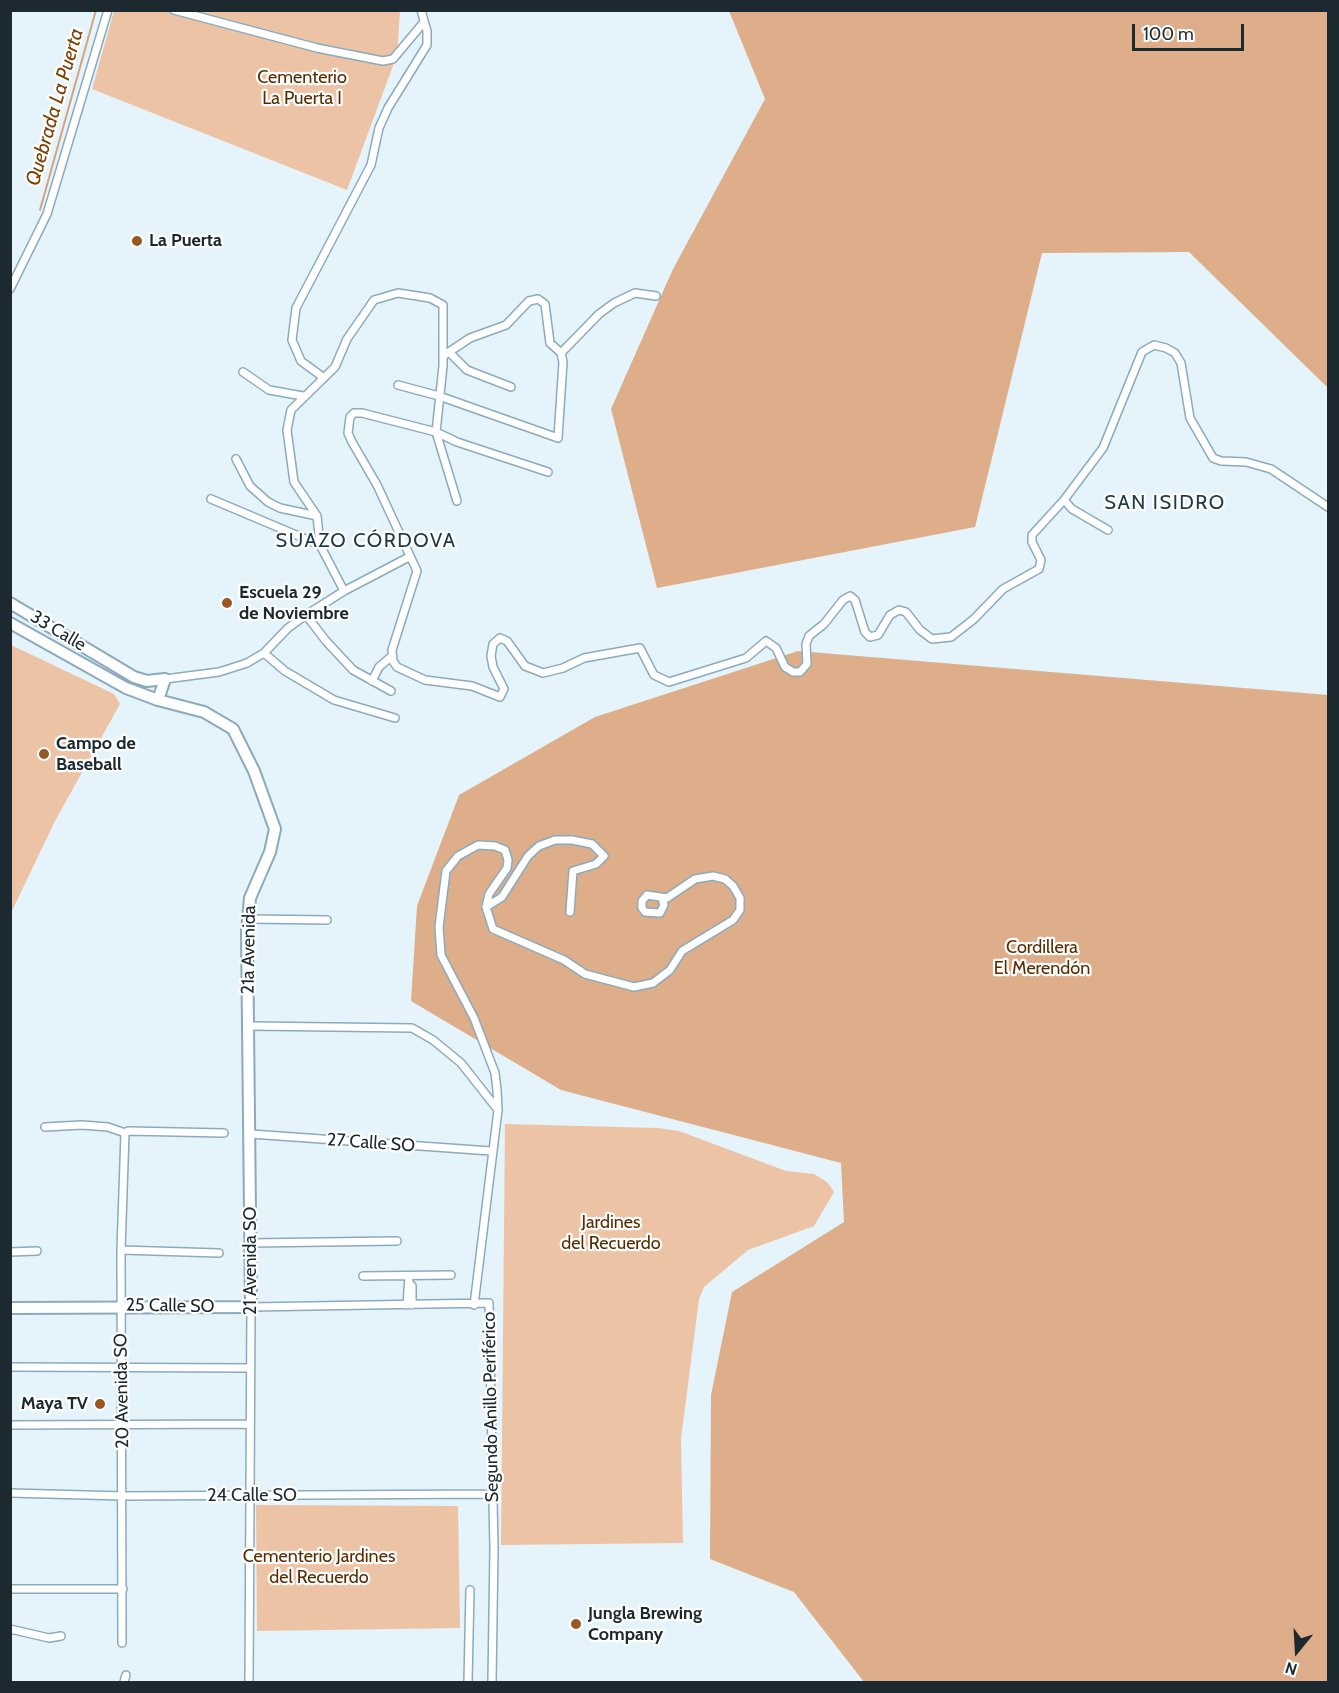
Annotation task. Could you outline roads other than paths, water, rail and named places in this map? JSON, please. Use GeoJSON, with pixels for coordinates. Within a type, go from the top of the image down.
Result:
{"type":"FeatureCollection","features":[{"type":"Feature","properties":{"kind":"street"},"geometry":{"type":"LineString","coordinates":[[10,289],[47,214],[108,10]]}},
{"type":"Feature","properties":{"kind":"street"},"geometry":{"type":"LineString","coordinates":[[174,10],[317,48],[383,61],[393,59],[424,22]]}},
{"type":"Feature","properties":{"kind":"street"},"geometry":{"type":"LineString","coordinates":[[324,378],[301,361],[292,340],[296,308],[371,165],[379,128],[388,108],[427,45],[428,32],[421,10]]}},
{"type":"Feature","properties":{"kind":"street"},"geometry":{"type":"LineString","coordinates":[[344,591],[320,545],[317,516],[294,482],[287,430],[291,410],[335,367],[347,339],[374,300],[398,293],[430,298],[443,304],[446,354],[436,432],[457,501]]}},
{"type":"Feature","properties":{"kind":"street"},"geometry":{"type":"LineString","coordinates":[[561,353],[592,321],[614,303],[635,294],[656,296]]}},
{"type":"Feature","properties":{"kind":"street"},"geometry":{"type":"LineString","coordinates":[[398,385],[439,396],[558,438],[563,375],[561,353],[550,344],[545,304],[538,299],[529,301],[506,326],[470,338],[446,354]]}},
{"type":"Feature","properties":{"kind":"street"},"geometry":{"type":"LineString","coordinates":[[392,656],[397,666],[425,680],[472,686],[496,698],[502,696],[504,689],[493,667],[491,656],[493,644],[500,638],[507,641],[525,666],[543,673],[563,668],[584,658],[636,647],[643,651],[657,678],[675,681],[746,658],[766,641],[776,648],[785,667],[792,672],[800,672],[807,664],[806,644],[809,636],[824,624],[843,600],[850,596],[855,600],[868,636],[878,635],[890,615],[899,610],[908,613],[926,635],[938,640],[945,639],[964,627],[1003,589],[1016,580],[1037,572],[1041,560],[1032,542],[1032,535],[1064,500],[1103,448],[1142,352],[1154,345],[1175,353],[1181,363],[1190,418],[1213,458],[1221,462],[1246,462],[1271,468],[1329,507]]}},
{"type":"Feature","properties":{"kind":"street"},"geometry":{"type":"LineString","coordinates":[[446,354],[467,370],[511,387]]}},
{"type":"Feature","properties":{"kind":"street"},"geometry":{"type":"LineString","coordinates":[[243,372],[269,390],[303,396]]}},
{"type":"Feature","properties":{"kind":"street"},"geometry":{"type":"LineString","coordinates":[[372,681],[379,667],[392,656],[416,579],[416,567],[377,485],[352,442],[347,424],[354,413],[362,413],[436,432],[548,472]]}},
{"type":"Feature","properties":{"kind":"street"},"geometry":{"type":"LineString","coordinates":[[237,459],[250,486],[268,502],[280,508],[317,516]]}},
{"type":"Feature","properties":{"kind":"street"},"geometry":{"type":"LineString","coordinates":[[211,499],[320,545]]}},
{"type":"Feature","properties":{"kind":"street"},"geometry":{"type":"LineString","coordinates":[[1064,500],[1072,509],[1108,530]]}},
{"type":"Feature","properties":{"kind":"street"},"geometry":{"type":"LineString","coordinates":[[106,660],[99,672],[126,688],[158,700],[165,679],[219,672],[247,663],[264,653],[273,641],[306,615],[344,591],[410,557]]}},
{"type":"Feature","properties":{"kind":"street","name":"33 Calle"},"geometry":{"type":"LineString","coordinates":[[10,603],[134,677],[147,681],[165,679]]}},
{"type":"Feature","properties":{"kind":"street"},"geometry":{"type":"LineString","coordinates":[[306,615],[344,661],[391,691]]}},
{"type":"Feature","properties":{"kind":"street","name":"33 Calle"},"geometry":{"type":"LineString","coordinates":[[10,623],[99,672]]}},
{"type":"Feature","properties":{"kind":"street"},"geometry":{"type":"LineString","coordinates":[[264,653],[285,671],[334,700],[395,718]]}},
{"type":"Feature","properties":{"kind":"street","name":"21a Avenida"},"geometry":{"type":"LineString","coordinates":[[158,700],[204,712],[233,729],[241,741],[275,829],[270,852],[250,898],[250,919],[247,931],[250,1026]]}},
{"type":"Feature","properties":{"kind":"street"},"geometry":{"type":"LineString","coordinates":[[570,912],[573,871],[596,864],[604,856],[592,844],[572,840],[555,840],[539,846],[528,856],[502,897],[486,907],[493,929],[564,960],[585,974],[634,987],[653,983],[670,970],[682,951],[733,920],[740,910],[740,898],[733,886],[725,879],[713,876],[695,879],[667,898],[662,898]]}},
{"type":"Feature","properties":{"kind":"street","name":"Segundo Anillo Periférico"},"geometry":{"type":"LineString","coordinates":[[486,907],[489,894],[507,868],[508,860],[505,850],[490,845],[478,845],[458,855],[446,871],[439,927],[441,956],[474,1018],[495,1073],[497,1090],[498,1110],[491,1151],[474,1305],[491,1304],[492,1683]]}},
{"type":"Feature","properties":{"kind":"street"},"geometry":{"type":"LineString","coordinates":[[250,919],[327,920]]}},
{"type":"Feature","properties":{"kind":"street"},"geometry":{"type":"LineString","coordinates":[[250,1026],[412,1028],[434,1040],[461,1063],[498,1110]]}},
{"type":"Feature","properties":{"kind":"street","name":"21 Avenida SO"},"geometry":{"type":"LineString","coordinates":[[249,1496],[250,1026]]}},
{"type":"Feature","properties":{"kind":"street"},"geometry":{"type":"LineString","coordinates":[[45,1127],[82,1125],[108,1127],[124,1136],[128,1131],[224,1133]]}},
{"type":"Feature","properties":{"kind":"street","name":"27 Calle SO"},"geometry":{"type":"LineString","coordinates":[[251,1134],[491,1151]]}},
{"type":"Feature","properties":{"kind":"street","name":"20 Avenida SO"},"geometry":{"type":"LineString","coordinates":[[122,1643],[121,1250],[124,1136]]}},
{"type":"Feature","properties":{"kind":"street"},"geometry":{"type":"LineString","coordinates":[[251,1243],[397,1241]]}},
{"type":"Feature","properties":{"kind":"street"},"geometry":{"type":"LineString","coordinates":[[121,1250],[219,1253]]}},
{"type":"Feature","properties":{"kind":"street"},"geometry":{"type":"LineString","coordinates":[[10,1252],[36,1251]]}},
{"type":"Feature","properties":{"kind":"street"},"geometry":{"type":"LineString","coordinates":[[363,1276],[409,1280],[451,1275]]}},
{"type":"Feature","properties":{"kind":"street"},"geometry":{"type":"LineString","coordinates":[[409,1280],[412,1286],[410,1305]]}},
{"type":"Feature","properties":{"kind":"street","name":"25 Calle SO"},"geometry":{"type":"LineString","coordinates":[[10,1308],[474,1305]]}},
{"type":"Feature","properties":{"kind":"street"},"geometry":{"type":"LineString","coordinates":[[10,1368],[250,1368]]}},
{"type":"Feature","properties":{"kind":"street"},"geometry":{"type":"LineString","coordinates":[[10,1425],[250,1424]]}},
{"type":"Feature","properties":{"kind":"street","name":"24 Calle SO"},"geometry":{"type":"LineString","coordinates":[[10,1493],[123,1496],[493,1494]]}},
{"type":"Feature","properties":{"kind":"street"},"geometry":{"type":"LineString","coordinates":[[249,1496],[249,1683]]}},
{"type":"Feature","properties":{"kind":"street"},"geometry":{"type":"LineString","coordinates":[[10,1589],[123,1589]]}},
{"type":"Feature","properties":{"kind":"street"},"geometry":{"type":"LineString","coordinates":[[468,1683],[470,1590]]}},
{"type":"Feature","properties":{"kind":"street"},"geometry":{"type":"LineString","coordinates":[[10,1629],[49,1638],[61,1636]]}},
{"type":"Feature","properties":{"kind":"waterway","name":"Quebrada La Puerta"},"geometry":{"type":"LineString","coordinates":[[40,210],[96,10]]}},
{"type":"Feature","properties":{"kind":"place","name":"La Puerta"},"geometry":{"type":"Point","coordinates":[137,241]}},
{"type":"Feature","properties":{"kind":"place","name":"Escuela 29 de Noviembre"},"geometry":{"type":"Point","coordinates":[227,603]}},
{"type":"Feature","properties":{"kind":"place","name":"Campo de Baseball"},"geometry":{"type":"Point","coordinates":[44,754]}},
{"type":"Feature","properties":{"kind":"place","name":"Maya TV"},"geometry":{"type":"Point","coordinates":[100,1404]}},
{"type":"Feature","properties":{"kind":"place","name":"Jungla Brewing Company"},"geometry":{"type":"Point","coordinates":[576,1624]}},
{"type":"Feature","properties":{"kind":"district","name":"SAN ISIDRO"},"geometry":{"type":"Point","coordinates":[1165,503]}},
{"type":"Feature","properties":{"kind":"district","name":"SUAZO CÓRDOVA"},"geometry":{"type":"Point","coordinates":[366,541]}},
{"type":"Feature","properties":{"kind":"park label","name":"Cementerio La Puerta I"},"geometry":{"type":"Point","coordinates":[302,88]}},
{"type":"Feature","properties":{"kind":"park label","name":"Cordillera El Merendón"},"geometry":{"type":"Point","coordinates":[1042,958]}},
{"type":"Feature","properties":{"kind":"park label","name":"Jardines del Recuerdo"},"geometry":{"type":"Point","coordinates":[611,1233]}},
{"type":"Feature","properties":{"kind":"park label","name":"Cementerio Jardines del Recuerdo"},"geometry":{"type":"Point","coordinates":[319,1567]}}]}
